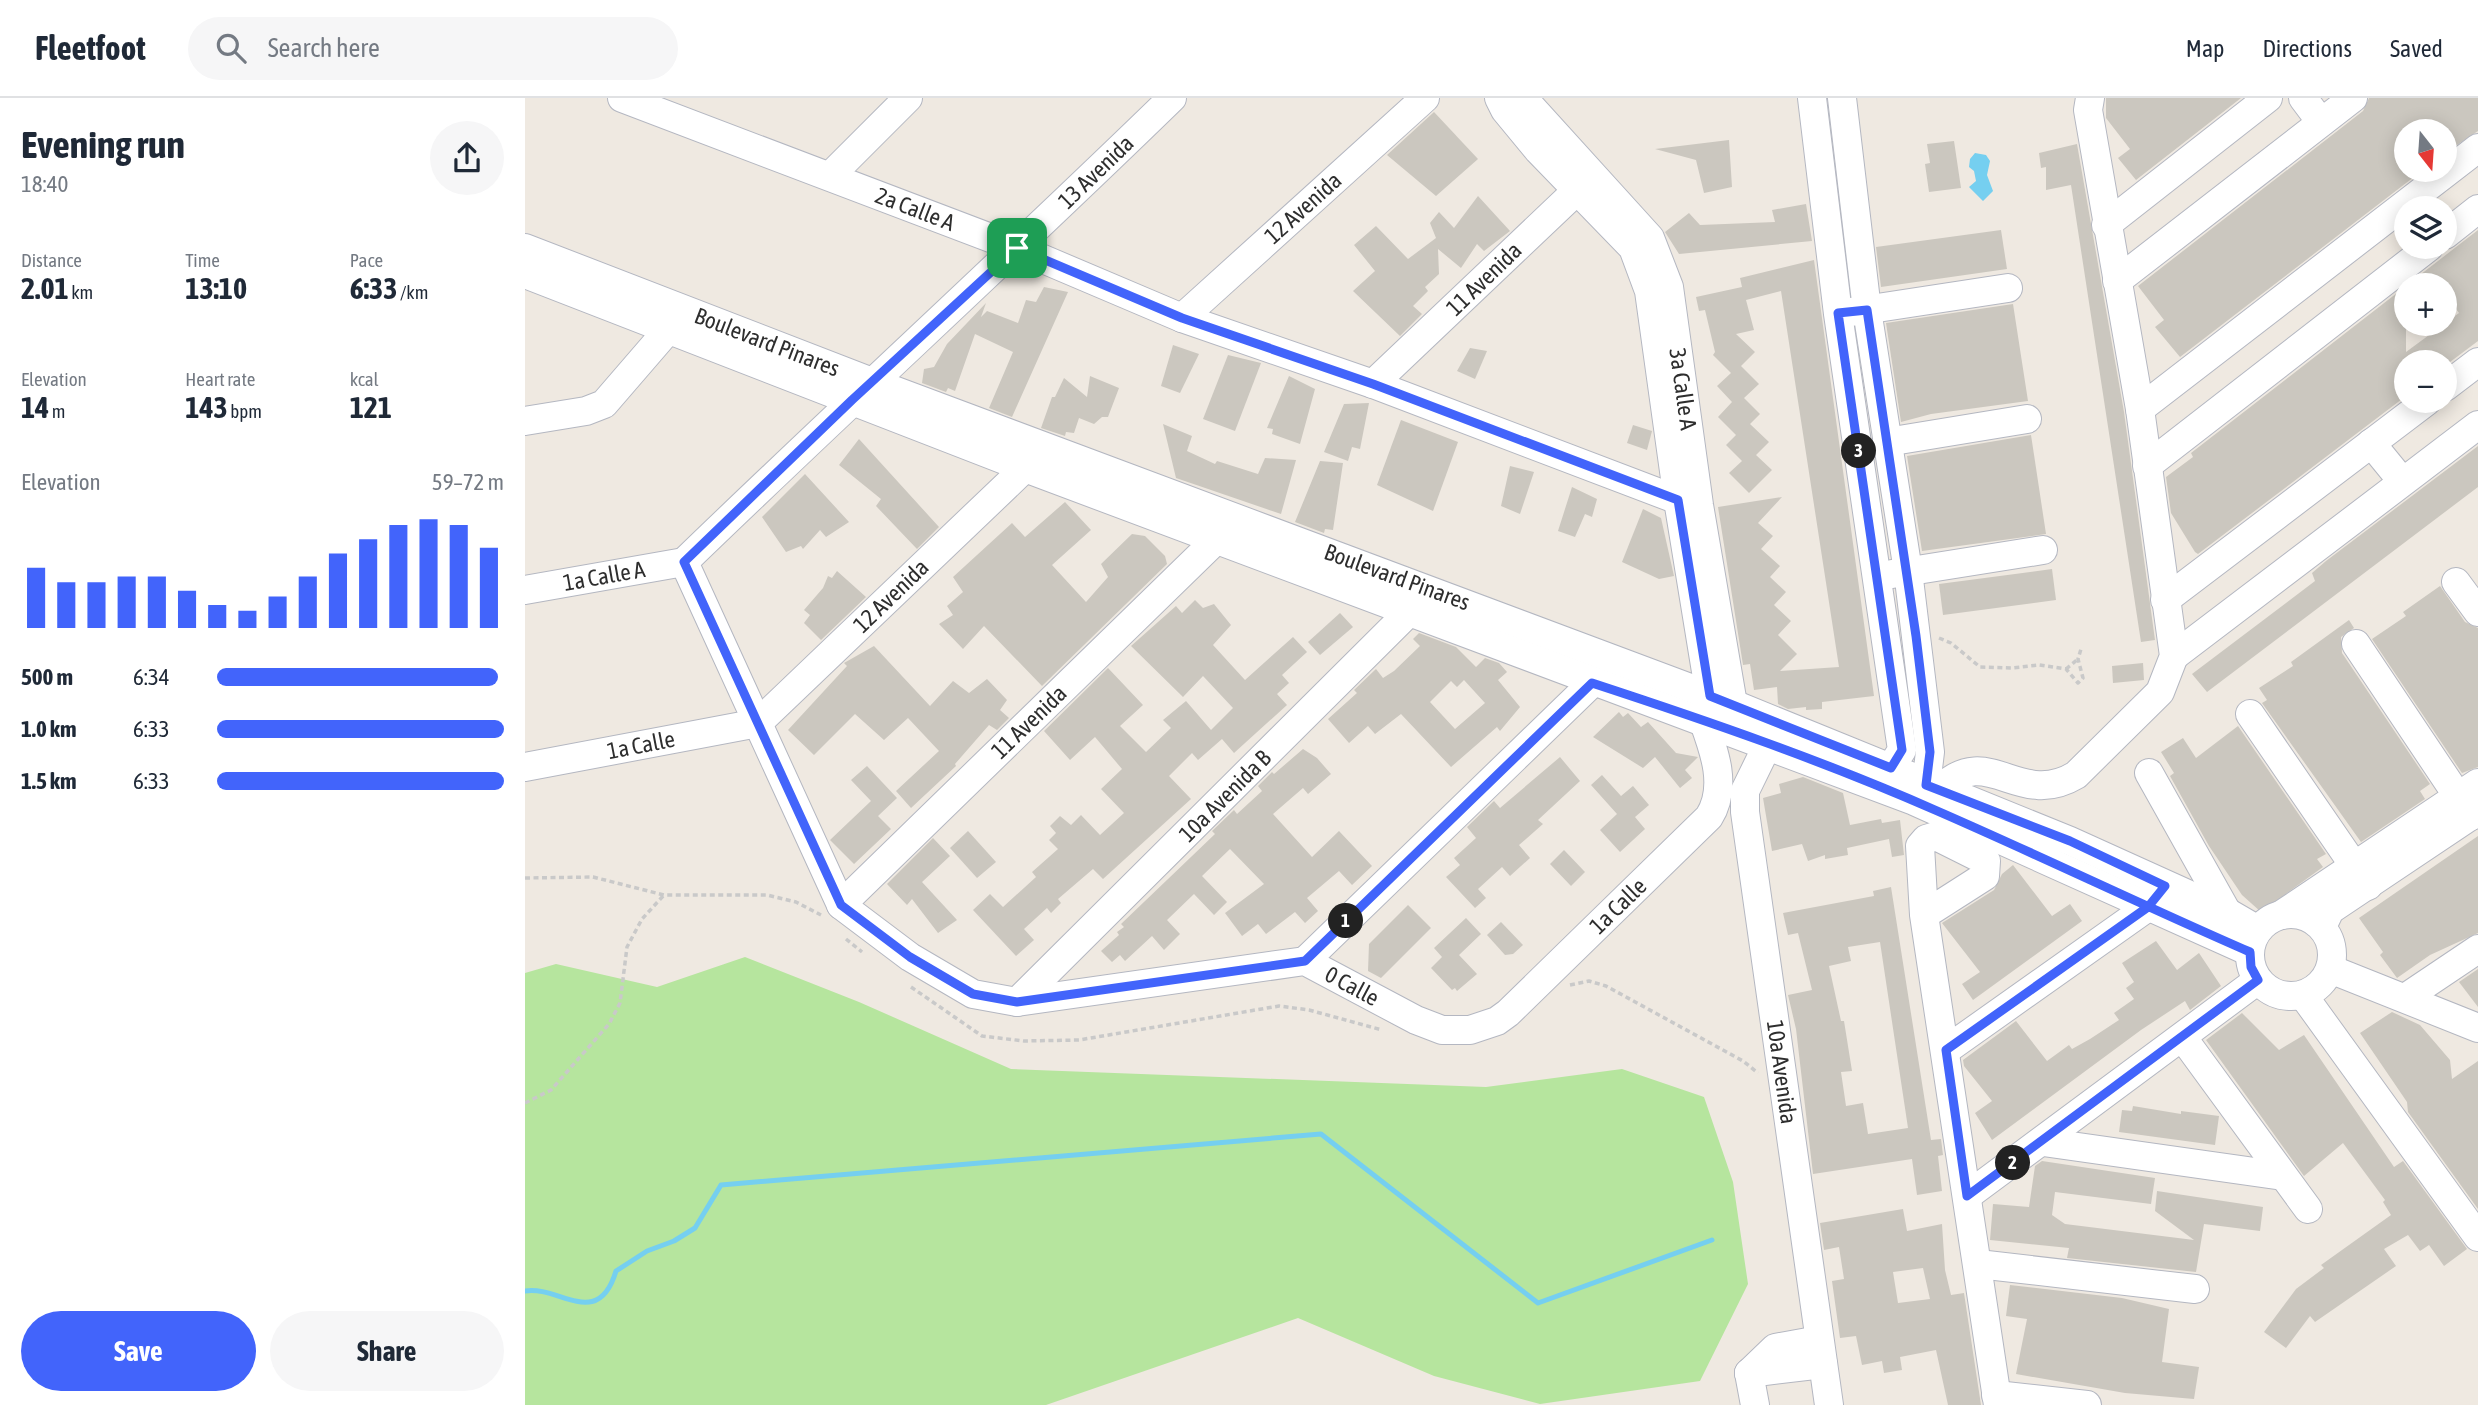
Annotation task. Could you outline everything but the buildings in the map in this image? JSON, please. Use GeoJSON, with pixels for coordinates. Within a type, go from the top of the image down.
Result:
{"type":"FeatureCollection","features":[{"type":"Feature","properties":{"kind":"street","name":"2a Calle A"},"geometry":{"type":"LineString","coordinates":[[622,98],[1017,248],[1182,318],[1373,384],[1678,500]]}},
{"type":"Feature","properties":{"kind":"street"},"geometry":{"type":"LineString","coordinates":[[830,176],[908,98]]}},
{"type":"Feature","properties":{"kind":"street","name":"13 Avenida"},"geometry":{"type":"LineString","coordinates":[[684,562],[1172,98]]}},
{"type":"Feature","properties":{"kind":"street","name":"12 Avenida"},"geometry":{"type":"LineString","coordinates":[[1182,318],[1425,98]]}},
{"type":"Feature","properties":{"kind":"street","name":"3a Calle A"},"geometry":{"type":"LineString","coordinates":[[1499,98],[1505,110],[1538,150],[1586,182],[1650,237],[1669,288],[1699,505],[1718,721]]}},
{"type":"Feature","properties":{"kind":"street","name":"3a Calle A"},"geometry":{"type":"LineString","coordinates":[[1523,98],[1633,248],[1649,292],[1678,500],[1718,721]]}},
{"type":"Feature","properties":{"kind":"street"},"geometry":{"type":"LineString","coordinates":[[1812,98],[1838,313],[1902,750],[1884,777]]}},
{"type":"Feature","properties":{"kind":"street"},"geometry":{"type":"LineString","coordinates":[[1842,98],[1867,310],[1908,571],[1930,752],[1929,797]]}},
{"type":"Feature","properties":{"kind":"street"},"geometry":{"type":"LineString","coordinates":[[1929,797],[1949,779],[1965,771],[1981,770],[2035,787],[2060,785],[2076,775],[2160,692],[2174,656],[2140,409],[2088,110],[2090,98]]}},
{"type":"Feature","properties":{"kind":"street"},"geometry":{"type":"LineString","coordinates":[[2106,225],[2268,98]]}},
{"type":"Feature","properties":{"kind":"street"},"geometry":{"type":"LineString","coordinates":[[2303,98],[2321,122]]}},
{"type":"Feature","properties":{"kind":"street"},"geometry":{"type":"LineString","coordinates":[[2117,281],[2353,98]]}},
{"type":"Feature","properties":{"kind":"street"},"geometry":{"type":"LineString","coordinates":[[2140,409],[2478,148]]}},
{"type":"Feature","properties":{"kind":"street","name":"11 Avenida"},"geometry":{"type":"LineString","coordinates":[[1373,384],[1586,182]]}},
{"type":"Feature","properties":{"kind":"street"},"geometry":{"type":"LineString","coordinates":[[2457,226],[2478,209]]}},
{"type":"Feature","properties":{"kind":"street","name":"Boulevard Pinares"},"geometry":{"type":"LineString","coordinates":[[525,248],[862,391],[1025,468],[1592,683],[1718,721],[1884,777],[2148,907],[2263,932]]}},
{"type":"Feature","properties":{"kind":"street"},"geometry":{"type":"LineString","coordinates":[[2344,253],[2371,291]]}},
{"type":"Feature","properties":{"kind":"street"},"geometry":{"type":"LineString","coordinates":[[2147,466],[2413,259]]}},
{"type":"Feature","properties":{"kind":"street","name":"Boulevard Pinares"},"geometry":{"type":"LineString","coordinates":[[525,274],[667,331],[862,391],[1431,589],[1767,744],[1884,777]]}},
{"type":"Feature","properties":{"kind":"street"},"geometry":{"type":"LineString","coordinates":[[1838,313],[2008,288]]}},
{"type":"Feature","properties":{"kind":"street"},"geometry":{"type":"LineString","coordinates":[[525,421],[586,411],[604,404],[667,331]]}},
{"type":"Feature","properties":{"kind":"street"},"geometry":{"type":"LineString","coordinates":[[2457,378],[2478,362]]}},
{"type":"Feature","properties":{"kind":"street"},"geometry":{"type":"LineString","coordinates":[[2165,600],[2411,413]]}},
{"type":"Feature","properties":{"kind":"street"},"geometry":{"type":"LineString","coordinates":[[1887,442],[2027,419]]}},
{"type":"Feature","properties":{"kind":"street"},"geometry":{"type":"LineString","coordinates":[[2174,656],[2478,425]]}},
{"type":"Feature","properties":{"kind":"street"},"geometry":{"type":"LineString","coordinates":[[2371,443],[2402,481]]}},
{"type":"Feature","properties":{"kind":"street","name":"12 Avenida"},"geometry":{"type":"LineString","coordinates":[[758,723],[1025,468]]}},
{"type":"Feature","properties":{"kind":"street","name":"11 Avenida"},"geometry":{"type":"LineString","coordinates":[[833,911],[1216,540]]}},
{"type":"Feature","properties":{"kind":"street"},"geometry":{"type":"LineString","coordinates":[[1878,576],[2043,550]]}},
{"type":"Feature","properties":{"kind":"street","name":"1a Calle A"},"geometry":{"type":"LineString","coordinates":[[525,590],[684,562]]}},
{"type":"Feature","properties":{"kind":"street","name":"0 Calle"},"geometry":{"type":"LineString","coordinates":[[684,562],[758,723],[833,911],[910,957],[973,994],[1017,1002],[1305,961],[1429,1026],[1449,1031],[1470,1030]]}},
{"type":"Feature","properties":{"kind":"street"},"geometry":{"type":"LineString","coordinates":[[2456,582],[2478,612]]}},
{"type":"Feature","properties":{"kind":"street","name":"10a Avenida B"},"geometry":{"type":"LineString","coordinates":[[1017,1002],[1410,613],[1431,589]]}},
{"type":"Feature","properties":{"kind":"street"},"geometry":{"type":"LineString","coordinates":[[2263,932],[2303,915],[2322,927],[2332,947],[2330,969],[2324,981],[2303,995],[2278,995],[2258,980],[2251,967],[2263,932],[2362,877],[2471,802],[2356,644]]}},
{"type":"Feature","properties":{"kind":"street"},"geometry":{"type":"LineString","coordinates":[[1305,961],[1592,683]]}},
{"type":"Feature","properties":{"kind":"street"},"geometry":{"type":"LineString","coordinates":[[2250,714],[2362,877]]}},
{"type":"Feature","properties":{"kind":"street","name":"1a Calle"},"geometry":{"type":"LineString","coordinates":[[1470,1030],[1497,1021],[1508,1013],[1709,817],[1719,788],[1718,721]]}},
{"type":"Feature","properties":{"kind":"street","name":"1a Calle"},"geometry":{"type":"LineString","coordinates":[[525,767],[758,723]]}},
{"type":"Feature","properties":{"kind":"street","name":"10a Avenida"},"geometry":{"type":"LineString","coordinates":[[1767,744],[1745,791],[1745,812],[1829,1405]]}},
{"type":"Feature","properties":{"kind":"street"},"geometry":{"type":"LineString","coordinates":[[2149,773],[2227,912]]}},
{"type":"Feature","properties":{"kind":"street","name":"Boulevard Pinares"},"geometry":{"type":"LineString","coordinates":[[1929,797],[2070,841],[2227,912],[2263,932]]}},
{"type":"Feature","properties":{"kind":"street"},"geometry":{"type":"LineString","coordinates":[[2322,927],[2330,910],[2362,877]]}},
{"type":"Feature","properties":{"kind":"street"},"geometry":{"type":"LineString","coordinates":[[1946,1050],[2148,907],[2165,886]]}},
{"type":"Feature","properties":{"kind":"street"},"geometry":{"type":"LineString","coordinates":[[1924,915],[1997,1400],[2087,1405]]}},
{"type":"Feature","properties":{"kind":"street"},"geometry":{"type":"LineString","coordinates":[[2405,998],[2478,949]]}},
{"type":"Feature","properties":{"kind":"street"},"geometry":{"type":"LineString","coordinates":[[2330,969],[2478,1028]]}},
{"type":"Feature","properties":{"kind":"street"},"geometry":{"type":"LineString","coordinates":[[1967,1196],[2258,980]]}},
{"type":"Feature","properties":{"kind":"street"},"geometry":{"type":"LineString","coordinates":[[2303,995],[2478,1237]]}},
{"type":"Feature","properties":{"kind":"street"},"geometry":{"type":"LineString","coordinates":[[2183,1038],[2308,1209]]}},
{"type":"Feature","properties":{"kind":"street"},"geometry":{"type":"LineString","coordinates":[[2043,1142],[2283,1176]]}},
{"type":"Feature","properties":{"kind":"street"},"geometry":{"type":"LineString","coordinates":[[1978,1264],[2195,1289]]}},
{"type":"Feature","properties":{"kind":"street"},"geometry":{"type":"LineString","coordinates":[[1755,1405],[1749,1373],[1821,1352]]}},
{"type":"Feature","properties":{"kind":"path"},"geometry":{"type":"LineString","coordinates":[[1916,636],[1928,635],[1951,643],[1980,667],[2039,665],[2066,669],[2078,683],[2083,678],[2078,659],[2081,649]]}},
{"type":"Feature","properties":{"kind":"path"},"geometry":{"type":"LineString","coordinates":[[2066,669],[2078,659]]}},
{"type":"Feature","properties":{"kind":"path"},"geometry":{"type":"LineString","coordinates":[[525,878],[593,877],[664,895],[767,895],[833,911]]}},
{"type":"Feature","properties":{"kind":"path"},"geometry":{"type":"LineString","coordinates":[[525,1103],[551,1090],[615,1014],[622,992],[627,947],[642,919],[664,895]]}},
{"type":"Feature","properties":{"kind":"path"},"geometry":{"type":"LineString","coordinates":[[844,937],[872,959]]}},
{"type":"Feature","properties":{"kind":"path"},"geometry":{"type":"LineString","coordinates":[[1567,988],[1589,981],[1606,986],[1743,1061],[1786,1097]]}},
{"type":"Feature","properties":{"kind":"path"},"geometry":{"type":"LineString","coordinates":[[905,982],[982,1036],[1003,1040],[1079,1040],[1279,1006],[1309,1010],[1388,1032]]}},
{"type":"Feature","properties":{"kind":"green space"},"geometry":{"type":"Polygon","coordinates":[[[745,957],[859,1002],[1011,1069],[1486,1087],[1622,1069],[1704,1097],[1733,1182],[1748,1284],[1700,1381],[1540,1404],[1434,1376],[1298,1318],[1046,1405],[525,1405],[525,973],[556,964],[657,987],[745,957]]]}},
{"type":"Feature","properties":{"kind":"water"},"geometry":{"type":"Polygon","coordinates":[[[1975,153],[1986,155],[1990,161],[1987,175],[1993,191],[1983,201],[1969,187],[1976,181],[1974,171],[1969,167],[1970,159],[1975,153]]]}},
{"type":"Feature","properties":{"kind":"waterway"},"geometry":{"type":"LineString","coordinates":[[525,1291],[538,1291],[577,1301],[599,1299],[608,1289],[616,1271],[647,1251],[674,1241],[695,1228],[721,1185],[1321,1134],[1538,1303],[1712,1240]]}},
{"type":"Feature","properties":{"kind":"route"},"geometry":{"type":"LineString","coordinates":[[1017,248],[852,400],[684,562],[841,905],[910,957],[973,994],[1017,1002],[1305,961],[1592,683],[1703,720],[1937,811],[2051,864],[2148,907],[2250,952],[2251,967],[2258,980],[1967,1196],[1946,1050],[2148,907],[2165,886],[2070,841],[1926,785],[1930,752],[1908,571],[1867,310],[1838,313],[1902,750],[1891,768],[1710,696],[1678,500],[1373,384],[1182,318],[1017,248]]}}]}
